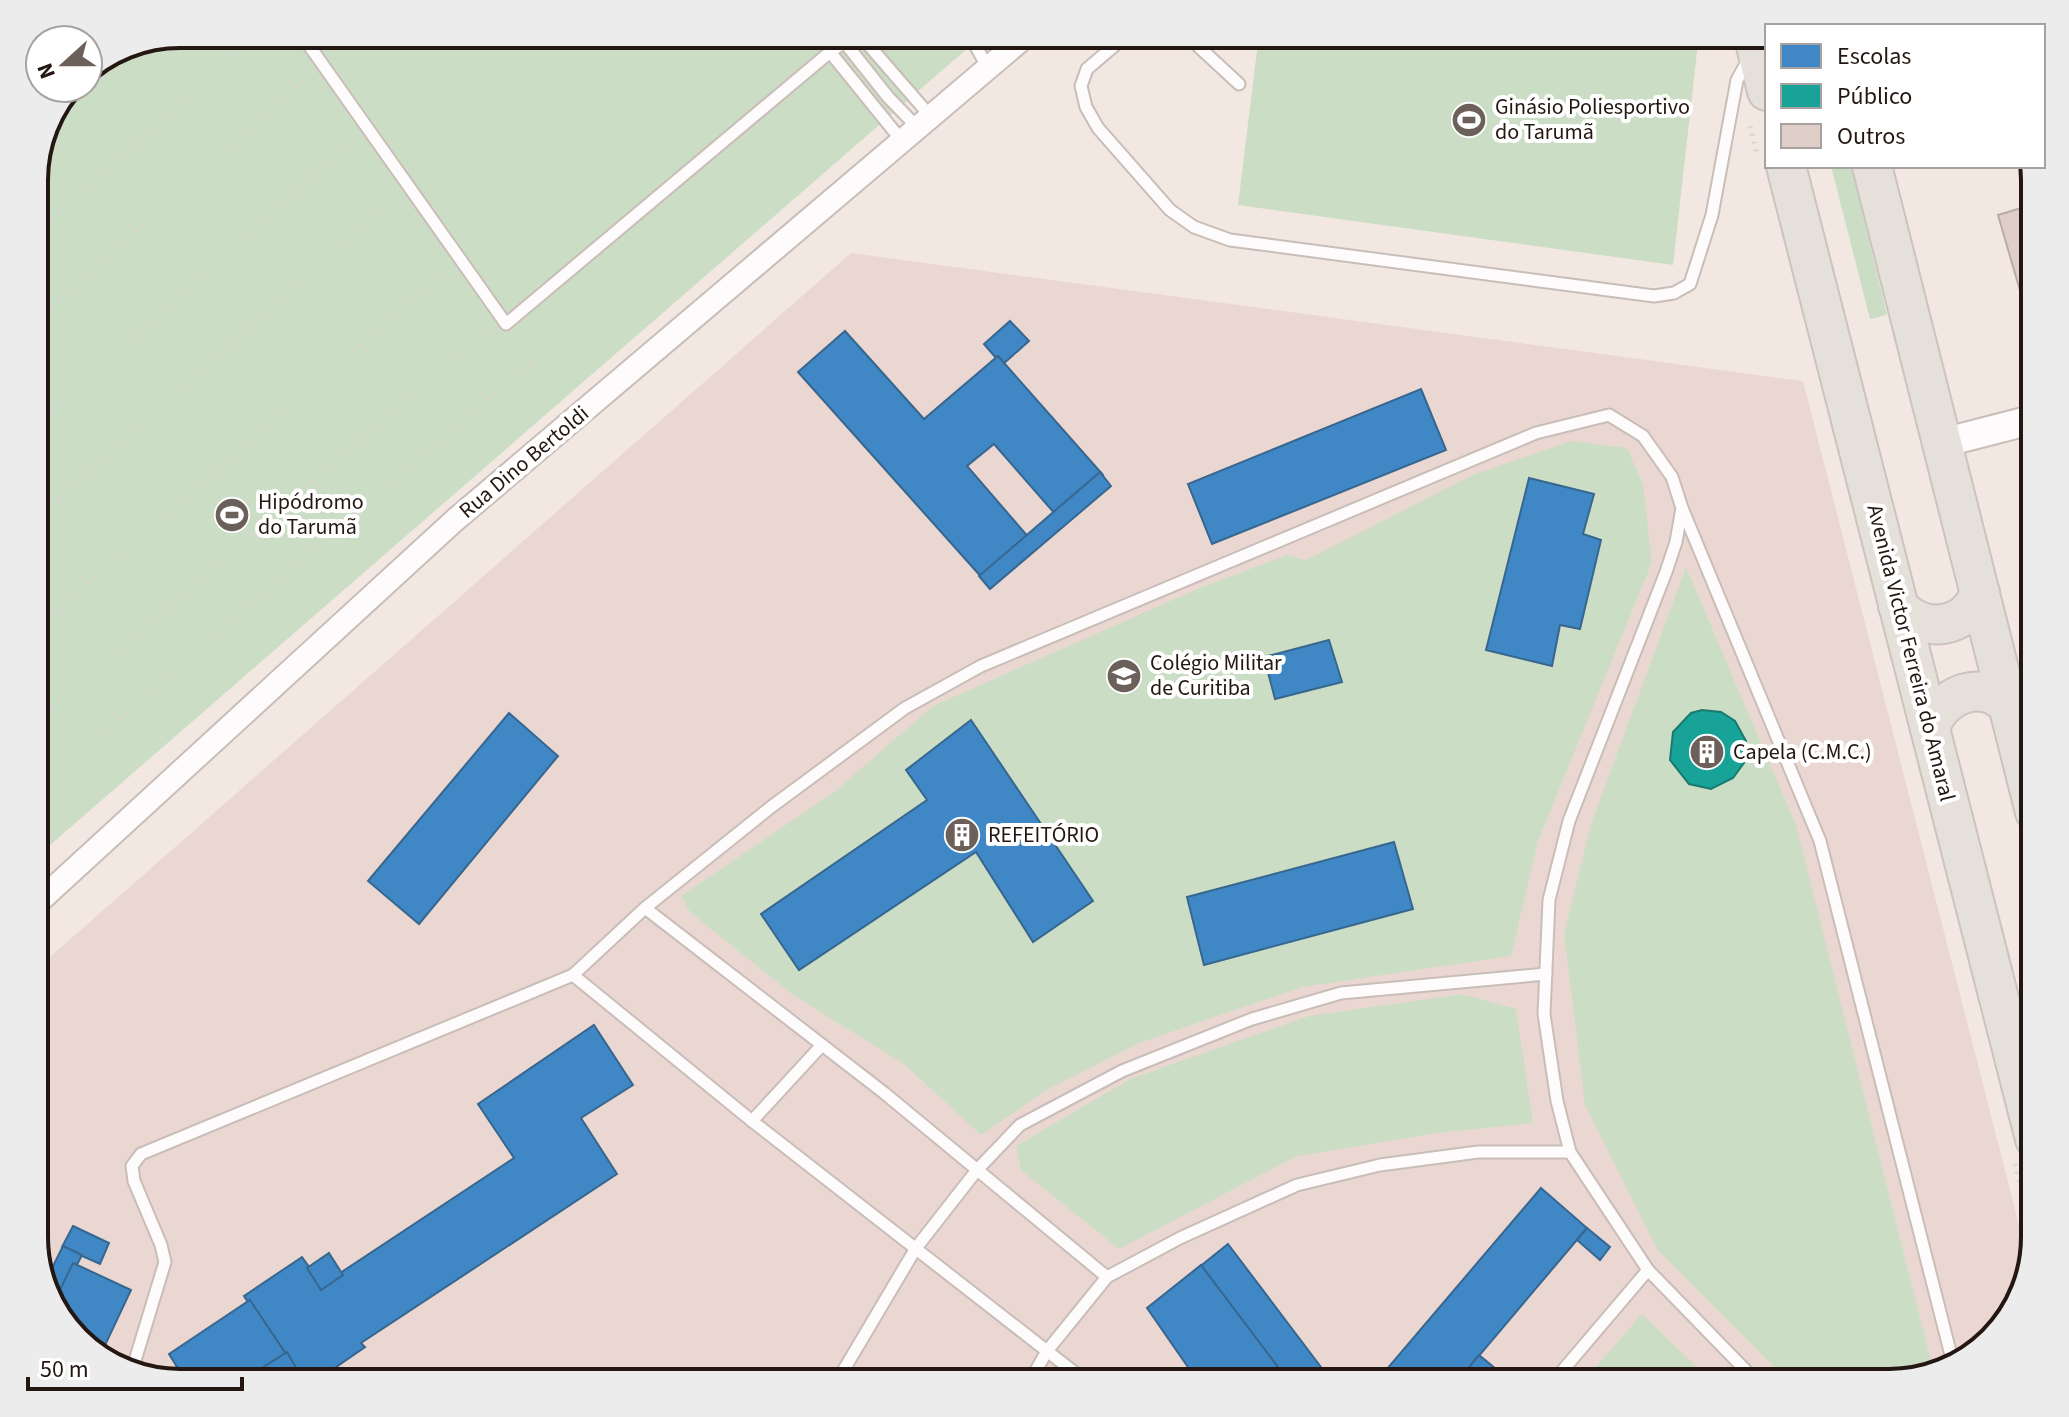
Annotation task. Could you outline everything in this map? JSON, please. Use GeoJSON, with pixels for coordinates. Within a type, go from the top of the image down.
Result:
{"type":"FeatureCollection","features":[{"type":"Feature","properties":{"kind":"highway"},"geometry":{"type":"LineString","coordinates":[[1756,48],[1765,83]]}},
{"type":"Feature","properties":{"kind":"highway","name":"Avenida Victor Ferreira do Amaral"},"geometry":{"type":"LineString","coordinates":[[1787,168],[2021,1084]]}},
{"type":"Feature","properties":{"kind":"highway"},"geometry":{"type":"LineString","coordinates":[[1873,168],[2021,755]]}},
{"type":"Feature","properties":{"kind":"highway"},"geometry":{"type":"LineString","coordinates":[[1898,606],[1919,622],[1944,625],[1966,614],[1980,593]]}},
{"type":"Feature","properties":{"kind":"highway"},"geometry":{"type":"LineString","coordinates":[[1930,728],[1943,705],[1966,692],[1992,695],[2009,707]]}},
{"type":"Feature","properties":{"kind":"street","name":"Rua Dino Bertoldi"},"geometry":{"type":"LineString","coordinates":[[48,893],[455,520],[1012,48]]}},
{"type":"Feature","properties":{"kind":"street"},"geometry":{"type":"LineString","coordinates":[[1942,443],[2021,423]]}},
{"type":"Feature","properties":{"kind":"lane"},"geometry":{"type":"LineString","coordinates":[[311,48],[504,320],[833,48]]}},
{"type":"Feature","properties":{"kind":"lane"},"geometry":{"type":"LineString","coordinates":[[848,48],[917,128]]}},
{"type":"Feature","properties":{"kind":"lane"},"geometry":{"type":"LineString","coordinates":[[870,48],[917,128]]}},
{"type":"Feature","properties":{"kind":"lane"},"geometry":{"type":"LineString","coordinates":[[977,48],[988,68]]}},
{"type":"Feature","properties":{"kind":"lane"},"geometry":{"type":"LineString","coordinates":[[1112,48],[1087,69],[1081,86],[1086,107],[1098,128],[1170,210],[1194,227],[1230,240],[1654,296],[1674,293],[1690,284],[1712,215],[1737,80],[1751,48]]}},
{"type":"Feature","properties":{"kind":"lane"},"geometry":{"type":"LineString","coordinates":[[1200,48],[1239,84]]}},
{"type":"Feature","properties":{"kind":"lane"},"geometry":{"type":"LineString","coordinates":[[830,52],[917,128]]}},
{"type":"Feature","properties":{"kind":"lane"},"geometry":{"type":"LineString","coordinates":[[135,1361],[165,1262],[134,1181],[132,1166],[141,1154],[573,975],[645,908],[771,807],[905,708],[981,666],[1536,433],[1609,415],[1643,436],[1672,477],[1682,508],[1820,841],[1950,1353]]}},
{"type":"Feature","properties":{"kind":"lane"},"geometry":{"type":"LineString","coordinates":[[1682,508],[1666,572],[1569,821],[1549,900],[1544,1014],[1557,1101],[1570,1152],[1648,1270],[1744,1369]]}},
{"type":"Feature","properties":{"kind":"lane"},"geometry":{"type":"LineString","coordinates":[[645,908],[822,1045],[1107,1277]]}},
{"type":"Feature","properties":{"kind":"lane"},"geometry":{"type":"LineString","coordinates":[[844,1369],[916,1248],[977,1170],[1020,1125],[1122,1071],[1252,1019],[1341,993],[1546,974]]}},
{"type":"Feature","properties":{"kind":"lane"},"geometry":{"type":"LineString","coordinates":[[573,975],[752,1121],[1070,1369]]}},
{"type":"Feature","properties":{"kind":"lane"},"geometry":{"type":"LineString","coordinates":[[752,1121],[822,1045]]}},
{"type":"Feature","properties":{"kind":"lane"},"geometry":{"type":"LineString","coordinates":[[1037,1369],[1047,1351],[1107,1277],[1180,1238],[1297,1185],[1380,1165],[1478,1152],[1570,1152]]}},
{"type":"Feature","properties":{"kind":"lane"},"geometry":{"type":"LineString","coordinates":[[1564,1369],[1648,1270]]}},
{"type":"Feature","properties":{"kind":"path"},"geometry":{"type":"LineString","coordinates":[[48,223],[245,48]]}},
{"type":"Feature","properties":{"kind":"path"},"geometry":{"type":"LineString","coordinates":[[48,309],[322,64]]}},
{"type":"Feature","properties":{"kind":"path"},"geometry":{"type":"LineString","coordinates":[[73,103],[115,66]]}},
{"type":"Feature","properties":{"kind":"path"},"geometry":{"type":"LineString","coordinates":[[48,416],[367,128]]}},
{"type":"Feature","properties":{"kind":"path"},"geometry":{"type":"LineString","coordinates":[[48,508],[408,185]]}},
{"type":"Feature","properties":{"kind":"path"},"geometry":{"type":"LineString","coordinates":[[48,619],[460,258]]}},
{"type":"Feature","properties":{"kind":"path"},"geometry":{"type":"LineString","coordinates":[[48,712],[504,320],[531,362],[101,735]]}},
{"type":"Feature","properties":{"kind":"shaded area","name":"Colégio Militar de Curitiba"},"geometry":{"type":"Polygon","coordinates":[[[851,253],[1803,381],[2021,1233],[2020,1254],[2014,1279],[1999,1310],[1976,1336],[1962,1347],[1931,1362],[1889,1369],[163,1368],[122,1355],[93,1336],[66,1303],[55,1279],[48,1246],[48,959],[851,253]]]}},
{"type":"Feature","properties":{"kind":"green space","name":"Hipódromo do Tarumã"},"geometry":{"type":"Polygon","coordinates":[[[180,48],[968,48],[48,847],[48,171],[62,122],[73,104],[104,104],[104,73],[114,66],[138,55],[180,48]]]}},
{"type":"Feature","properties":{"kind":"green space","name":"Ginásio Poliesportivo do Tarumã"},"geometry":{"type":"Polygon","coordinates":[[[1257,48],[1697,48],[1673,265],[1238,205],[1257,48]]]}},
{"type":"Feature","properties":{"kind":"green space"},"geometry":{"type":"Polygon","coordinates":[[[1832,168],[1851,168],[1887,315],[1870,319],[1832,168]]]}},
{"type":"Feature","properties":{"kind":"green space"},"geometry":{"type":"Polygon","coordinates":[[[1571,441],[1627,448],[1643,485],[1652,562],[1538,841],[1511,956],[1302,987],[1139,1043],[1045,1091],[981,1135],[904,1064],[793,995],[690,912],[681,896],[833,793],[933,706],[1202,587],[1287,555],[1306,560],[1473,475],[1571,441]]]}},
{"type":"Feature","properties":{"kind":"green space"},"geometry":{"type":"Polygon","coordinates":[[[1686,567],[1796,825],[1931,1362],[1889,1369],[1776,1369],[1657,1249],[1585,1105],[1564,934],[1591,824],[1686,567]]]}},
{"type":"Feature","properties":{"kind":"green space"},"geometry":{"type":"Polygon","coordinates":[[[1462,994],[1516,1009],[1533,1123],[1436,1133],[1297,1156],[1119,1249],[1021,1170],[1016,1146],[1130,1079],[1309,1016],[1462,994]]]}},
{"type":"Feature","properties":{"kind":"green space"},"geometry":{"type":"Polygon","coordinates":[[[1642,1314],[1699,1369],[1594,1369],[1642,1314]]]}},
{"type":"Feature","properties":{"kind":"building: Escolas"},"geometry":{"type":"Polygon","coordinates":[[[1010,321],[1029,341],[1002,365],[984,344],[1010,321]]]}},
{"type":"Feature","properties":{"kind":"building: Escolas"},"geometry":{"type":"Polygon","coordinates":[[[845,331],[924,419],[998,356],[1103,475],[1056,515],[994,444],[967,466],[1030,539],[984,580],[798,372],[845,331]]]}},
{"type":"Feature","properties":{"kind":"building: Escolas"},"geometry":{"type":"Polygon","coordinates":[[[1421,389],[1446,450],[1212,544],[1188,484],[1421,389]]]}},
{"type":"Feature","properties":{"kind":"building: Escolas"},"geometry":{"type":"Polygon","coordinates":[[[1100,472],[1111,486],[990,589],[979,576],[1100,472]]]}},
{"type":"Feature","properties":{"kind":"building: Escolas"},"geometry":{"type":"Polygon","coordinates":[[[1529,478],[1594,494],[1583,534],[1601,540],[1580,629],[1560,625],[1552,666],[1486,650],[1529,478]]]}},
{"type":"Feature","properties":{"kind":"building: Escolas"},"geometry":{"type":"Polygon","coordinates":[[[1329,640],[1342,682],[1275,699],[1264,657],[1329,640]]]}},
{"type":"Feature","properties":{"kind":"building: Escolas"},"geometry":{"type":"Polygon","coordinates":[[[509,713],[558,756],[419,924],[368,881],[509,713]]]}},
{"type":"Feature","properties":{"kind":"building: Escolas","name":"REFEITÓRIO"},"geometry":{"type":"Polygon","coordinates":[[[971,720],[1093,901],[1033,942],[976,852],[799,970],[761,914],[927,800],[906,770],[971,720]]]}},
{"type":"Feature","properties":{"kind":"building: Escolas"},"geometry":{"type":"Polygon","coordinates":[[[1394,842],[1413,909],[1204,965],[1187,897],[1394,842]]]}},
{"type":"Feature","properties":{"kind":"building: Escolas"},"geometry":{"type":"Polygon","coordinates":[[[594,1025],[633,1085],[581,1118],[617,1174],[361,1343],[365,1347],[333,1369],[292,1369],[244,1296],[302,1257],[322,1285],[514,1158],[478,1104],[594,1025]]]}},
{"type":"Feature","properties":{"kind":"building: Escolas"},"geometry":{"type":"Polygon","coordinates":[[[1541,1188],[1587,1228],[1468,1369],[1387,1369],[1541,1188]]]}},
{"type":"Feature","properties":{"kind":"building: Escolas"},"geometry":{"type":"Polygon","coordinates":[[[73,1226],[109,1243],[100,1264],[62,1247],[73,1226]]]}},
{"type":"Feature","properties":{"kind":"building: Escolas"},"geometry":{"type":"Polygon","coordinates":[[[1587,1228],[1610,1247],[1600,1260],[1577,1240],[1587,1228]]]}},
{"type":"Feature","properties":{"kind":"building: Escolas"},"geometry":{"type":"Polygon","coordinates":[[[1228,1244],[1322,1369],[1276,1369],[1197,1269],[1228,1244]]]}},
{"type":"Feature","properties":{"kind":"building: Escolas"},"geometry":{"type":"Polygon","coordinates":[[[63,1246],[82,1255],[62,1294],[52,1268],[63,1246]]]}},
{"type":"Feature","properties":{"kind":"building: Escolas"},"geometry":{"type":"Polygon","coordinates":[[[329,1253],[343,1275],[321,1290],[307,1268],[329,1253]]]}},
{"type":"Feature","properties":{"kind":"building: Escolas"},"geometry":{"type":"Polygon","coordinates":[[[73,1263],[131,1290],[105,1345],[81,1324],[60,1290],[73,1263]]]}},
{"type":"Feature","properties":{"kind":"building: Escolas"},"geometry":{"type":"Polygon","coordinates":[[[1201,1265],[1279,1369],[1189,1369],[1147,1308],[1201,1265]]]}},
{"type":"Feature","properties":{"kind":"building: Escolas"},"geometry":{"type":"Polygon","coordinates":[[[250,1300],[288,1357],[269,1369],[180,1369],[169,1354],[250,1300]]]}},
{"type":"Feature","properties":{"kind":"building: Escolas"},"geometry":{"type":"Polygon","coordinates":[[[287,1352],[297,1369],[261,1369],[287,1352]]]}},
{"type":"Feature","properties":{"kind":"building: Escolas"},"geometry":{"type":"Polygon","coordinates":[[[1479,1355],[1496,1369],[1467,1369],[1479,1355]]]}},
{"type":"Feature","properties":{"kind":"building: Público","name":"Capela (C.M.C.)"},"geometry":{"type":"Polygon","coordinates":[[[1702,710],[1721,712],[1735,721],[1746,741],[1744,763],[1733,778],[1711,789],[1689,784],[1670,760],[1673,732],[1691,713],[1702,710]]]}},
{"type":"Feature","properties":{"kind":"building: Outros"},"geometry":{"type":"Polygon","coordinates":[[[2021,208],[2021,294],[1998,215],[2021,208]]]}},
{"type":"Feature","properties":{"kind":"place","name":"Ginásio Poliesportivo do Tarumã"},"geometry":{"type":"Point","coordinates":[1469,120]}},
{"type":"Feature","properties":{"kind":"place","name":"Hipódromo do Tarumã"},"geometry":{"type":"Point","coordinates":[232,515]}},
{"type":"Feature","properties":{"kind":"place","name":"Colégio Militar de Curitiba"},"geometry":{"type":"Point","coordinates":[1124,676]}},
{"type":"Feature","properties":{"kind":"place","name":"Capela (C.M.C.)"},"geometry":{"type":"Point","coordinates":[1707,752]}},
{"type":"Feature","properties":{"kind":"place","name":"REFEITÓRIO"},"geometry":{"type":"Point","coordinates":[962,835]}}]}
